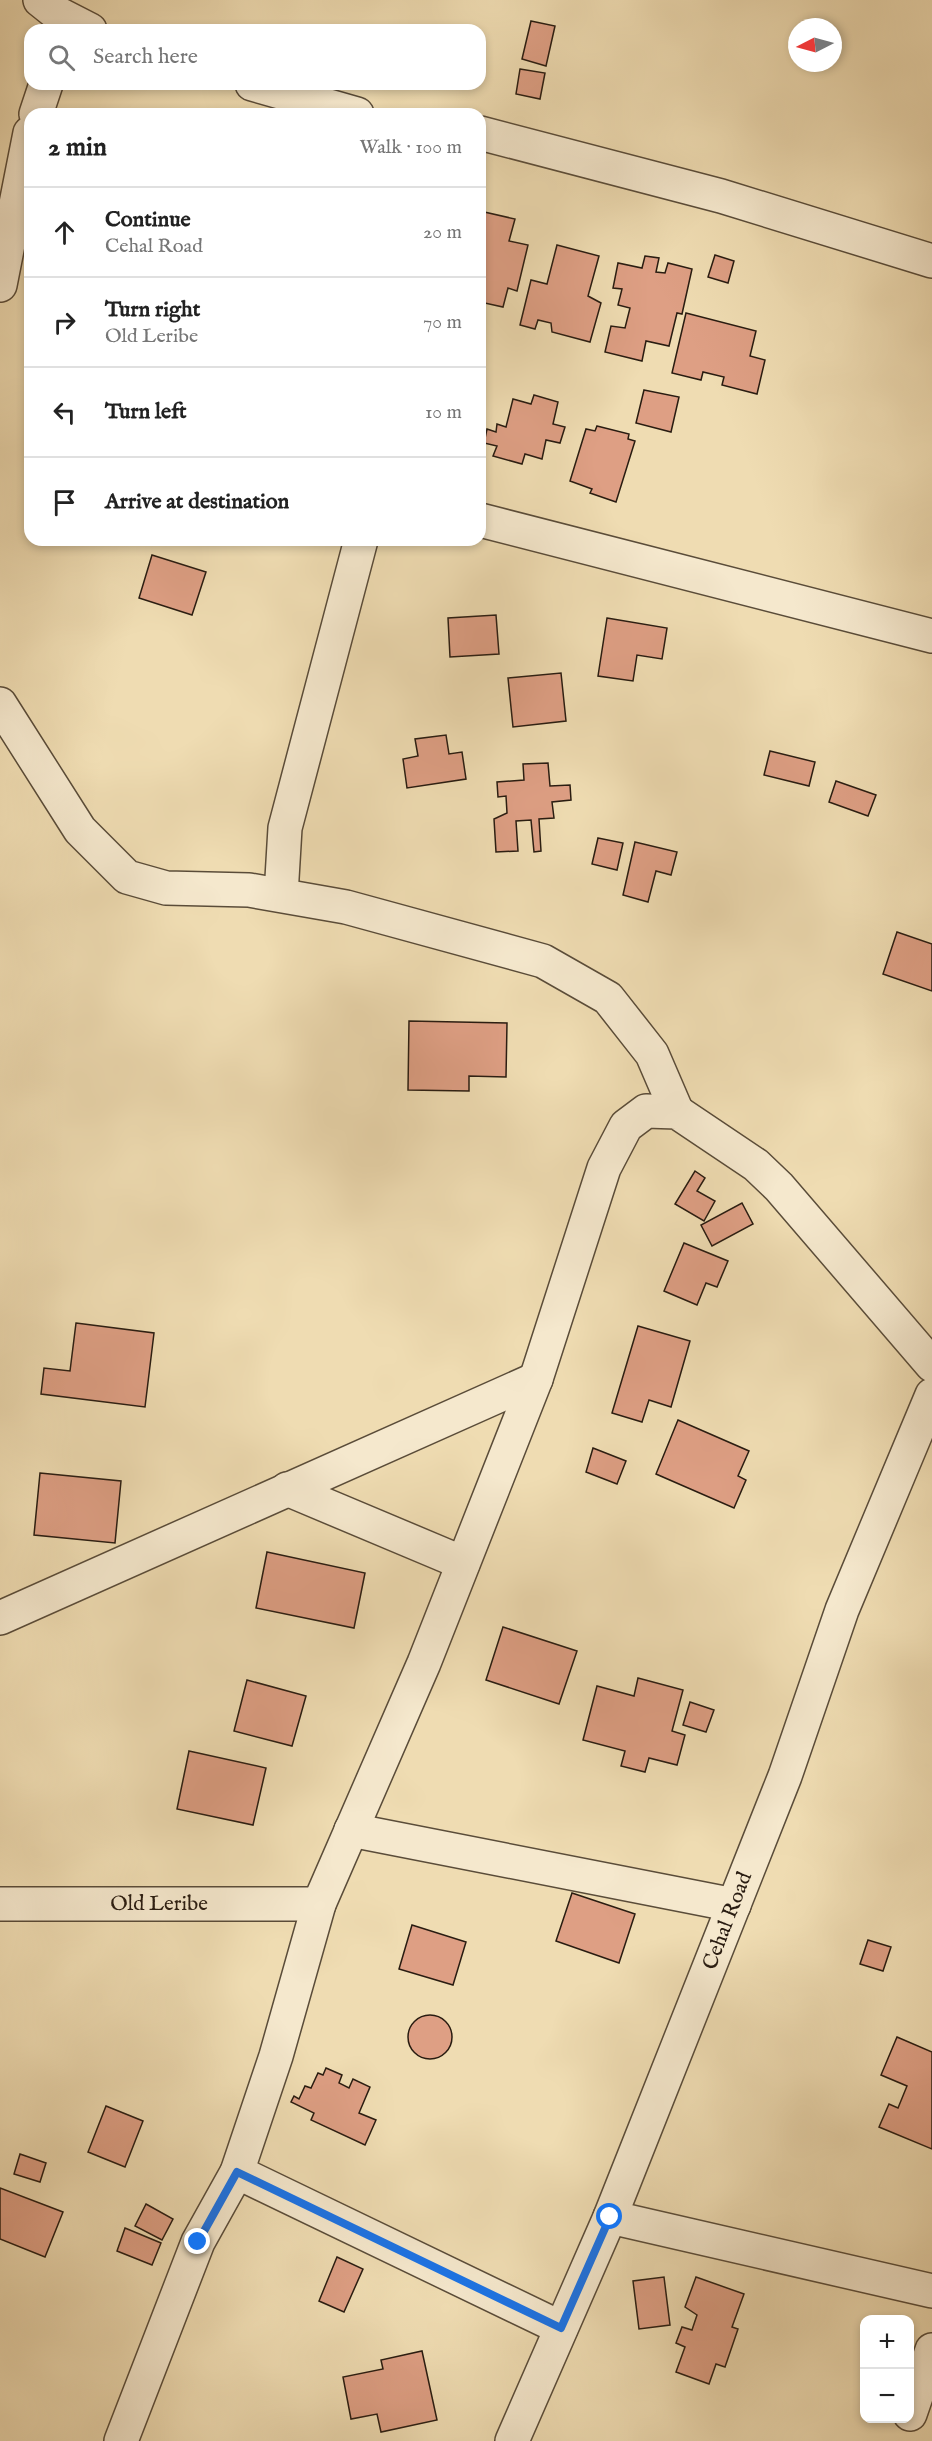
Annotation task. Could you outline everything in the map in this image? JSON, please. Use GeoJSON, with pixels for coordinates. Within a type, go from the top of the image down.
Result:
{"type":"FeatureCollection","features":[{"type":"Feature","properties":{"kind":"street"},"geometry":{"type":"LineString","coordinates":[[40,0],[55,12],[78,20]]}},
{"type":"Feature","properties":{"kind":"street"},"geometry":{"type":"LineString","coordinates":[[38,108],[44,90]]}},
{"type":"Feature","properties":{"kind":"street"},"geometry":{"type":"LineString","coordinates":[[273,90],[336,108]]}},
{"type":"Feature","properties":{"kind":"street"},"geometry":{"type":"LineString","coordinates":[[486,135],[721,196],[932,261]]}},
{"type":"Feature","properties":{"kind":"street"},"geometry":{"type":"LineString","coordinates":[[0,285],[24,163]]}},
{"type":"Feature","properties":{"kind":"street"},"geometry":{"type":"LineString","coordinates":[[486,522],[932,636]]}},
{"type":"Feature","properties":{"kind":"street"},"geometry":{"type":"LineString","coordinates":[[280,895],[285,828],[359,546]]}},
{"type":"Feature","properties":{"kind":"street"},"geometry":{"type":"LineString","coordinates":[[0,704],[80,830],[127,877],[166,888],[249,890],[346,907],[543,961],[608,998],[652,1054],[677,1112]]}},
{"type":"Feature","properties":{"kind":"street"},"geometry":{"type":"LineString","coordinates":[[121,2441],[198,2242],[237,2172],[276,2056],[319,1904],[424,1663],[536,1379],[604,1168],[626,1126],[646,1111],[677,1112],[756,1165],[779,1187],[932,1365]]}},
{"type":"Feature","properties":{"kind":"street"},"geometry":{"type":"LineString","coordinates":[[0,1618],[536,1379]]}},
{"type":"Feature","properties":{"kind":"street","name":"Cehal Road"},"geometry":{"type":"LineString","coordinates":[[512,2441],[610,2217],[785,1776],[842,1610],[932,1395]]}},
{"type":"Feature","properties":{"kind":"street"},"geometry":{"type":"LineString","coordinates":[[287,1489],[463,1563]]}},
{"type":"Feature","properties":{"kind":"street"},"geometry":{"type":"LineString","coordinates":[[351,1830],[734,1905]]}},
{"type":"Feature","properties":{"kind":"street","name":"Old Leribe"},"geometry":{"type":"LineString","coordinates":[[0,1904],[319,1904]]}},
{"type":"Feature","properties":{"kind":"street"},"geometry":{"type":"LineString","coordinates":[[237,2172],[561,2328]]}},
{"type":"Feature","properties":{"kind":"street"},"geometry":{"type":"LineString","coordinates":[[610,2217],[932,2291]]}},
{"type":"Feature","properties":{"kind":"street"},"geometry":{"type":"LineString","coordinates":[[914,2400],[932,2350]]}},
{"type":"Feature","properties":{"kind":"street"},"geometry":{"type":"LineString","coordinates":[[900,2441],[906,2423]]}},
{"type":"Feature","properties":{"kind":"building"},"geometry":{"type":"Polygon","coordinates":[[[531,21],[555,26],[546,66],[522,59],[531,21]]]}},
{"type":"Feature","properties":{"kind":"building"},"geometry":{"type":"Polygon","coordinates":[[[520,69],[545,73],[540,99],[516,94],[520,69]]]}},
{"type":"Feature","properties":{"kind":"building"},"geometry":{"type":"Polygon","coordinates":[[[486,212],[515,219],[509,241],[528,245],[517,291],[508,288],[503,307],[486,303],[486,212]]]}},
{"type":"Feature","properties":{"kind":"building"},"geometry":{"type":"Polygon","coordinates":[[[557,245],[599,256],[588,296],[601,303],[590,342],[552,332],[551,323],[538,320],[535,329],[520,325],[531,280],[547,284],[557,245]]]}},
{"type":"Feature","properties":{"kind":"building"},"geometry":{"type":"Polygon","coordinates":[[[715,255],[734,261],[728,283],[708,277],[715,255]]]}},
{"type":"Feature","properties":{"kind":"building"},"geometry":{"type":"Polygon","coordinates":[[[645,256],[659,258],[656,272],[665,273],[668,263],[692,269],[682,314],[677,313],[669,346],[646,341],[642,361],[605,352],[611,326],[625,328],[630,308],[618,305],[622,289],[613,288],[618,263],[642,268],[645,256]]]}},
{"type":"Feature","properties":{"kind":"building"},"geometry":{"type":"Polygon","coordinates":[[[686,313],[756,331],[750,356],[765,360],[757,394],[722,385],[724,377],[703,372],[701,380],[672,373],[686,313]]]}},
{"type":"Feature","properties":{"kind":"building"},"geometry":{"type":"Polygon","coordinates":[[[644,390],[679,397],[671,432],[636,423],[644,390]]]}},
{"type":"Feature","properties":{"kind":"building"},"geometry":{"type":"Polygon","coordinates":[[[534,395],[558,402],[553,424],[565,427],[560,443],[546,440],[542,459],[525,454],[522,464],[493,456],[497,446],[486,443],[487,429],[496,432],[497,424],[506,427],[513,399],[531,404],[534,395]]]}},
{"type":"Feature","properties":{"kind":"building"},"geometry":{"type":"Polygon","coordinates":[[[597,426],[629,434],[628,439],[635,441],[616,502],[590,493],[592,489],[570,481],[586,429],[595,431],[597,426]]]}},
{"type":"Feature","properties":{"kind":"building"},"geometry":{"type":"Polygon","coordinates":[[[152,555],[206,572],[192,615],[139,598],[152,555]]]}},
{"type":"Feature","properties":{"kind":"building"},"geometry":{"type":"Polygon","coordinates":[[[496,615],[499,654],[450,657],[448,618],[496,615]]]}},
{"type":"Feature","properties":{"kind":"building"},"geometry":{"type":"Polygon","coordinates":[[[607,618],[667,628],[662,659],[637,655],[633,681],[598,676],[607,618]]]}},
{"type":"Feature","properties":{"kind":"building"},"geometry":{"type":"Polygon","coordinates":[[[561,673],[566,721],[513,727],[508,678],[561,673]]]}},
{"type":"Feature","properties":{"kind":"building"},"geometry":{"type":"Polygon","coordinates":[[[446,735],[449,754],[462,752],[466,779],[407,788],[403,759],[418,756],[415,739],[446,735]]]}},
{"type":"Feature","properties":{"kind":"building"},"geometry":{"type":"Polygon","coordinates":[[[770,751],[815,762],[809,786],[764,775],[770,751]]]}},
{"type":"Feature","properties":{"kind":"building"},"geometry":{"type":"Polygon","coordinates":[[[548,763],[550,786],[570,785],[571,800],[552,802],[554,818],[539,819],[541,851],[534,852],[531,820],[516,821],[518,851],[496,852],[494,819],[507,813],[506,796],[498,797],[497,782],[524,780],[523,764],[548,763]]]}},
{"type":"Feature","properties":{"kind":"building"},"geometry":{"type":"Polygon","coordinates":[[[836,781],[876,795],[868,816],[829,802],[836,781]]]}},
{"type":"Feature","properties":{"kind":"building"},"geometry":{"type":"Polygon","coordinates":[[[598,838],[623,843],[617,870],[592,864],[598,838]]]}},
{"type":"Feature","properties":{"kind":"building"},"geometry":{"type":"Polygon","coordinates":[[[635,842],[677,852],[671,875],[656,871],[648,902],[623,895],[635,842]]]}},
{"type":"Feature","properties":{"kind":"building"},"geometry":{"type":"Polygon","coordinates":[[[897,932],[932,944],[932,991],[883,974],[897,932]]]}},
{"type":"Feature","properties":{"kind":"building"},"geometry":{"type":"Polygon","coordinates":[[[409,1021],[507,1023],[506,1077],[469,1076],[469,1091],[408,1090],[409,1021]]]}},
{"type":"Feature","properties":{"kind":"building"},"geometry":{"type":"Polygon","coordinates":[[[695,1171],[705,1178],[697,1191],[715,1201],[704,1221],[675,1204],[695,1171]]]}},
{"type":"Feature","properties":{"kind":"building"},"geometry":{"type":"Polygon","coordinates":[[[742,1203],[753,1224],[712,1246],[701,1225],[742,1203]]]}},
{"type":"Feature","properties":{"kind":"building"},"geometry":{"type":"Polygon","coordinates":[[[684,1243],[728,1261],[717,1287],[706,1283],[697,1305],[664,1291],[684,1243]]]}},
{"type":"Feature","properties":{"kind":"building"},"geometry":{"type":"Polygon","coordinates":[[[76,1323],[154,1333],[145,1407],[41,1394],[44,1368],[70,1371],[76,1323]]]}},
{"type":"Feature","properties":{"kind":"building"},"geometry":{"type":"Polygon","coordinates":[[[638,1326],[690,1341],[671,1407],[649,1400],[642,1422],[612,1413],[638,1326]]]}},
{"type":"Feature","properties":{"kind":"building"},"geometry":{"type":"Polygon","coordinates":[[[678,1420],[749,1451],[738,1476],[746,1480],[734,1508],[656,1474],[678,1420]]]}},
{"type":"Feature","properties":{"kind":"building"},"geometry":{"type":"Polygon","coordinates":[[[593,1448],[626,1461],[617,1484],[586,1472],[593,1448]]]}},
{"type":"Feature","properties":{"kind":"building"},"geometry":{"type":"Polygon","coordinates":[[[40,1473],[121,1481],[115,1543],[34,1535],[40,1473]]]}},
{"type":"Feature","properties":{"kind":"building"},"geometry":{"type":"Polygon","coordinates":[[[267,1552],[365,1573],[354,1628],[256,1608],[267,1552]]]}},
{"type":"Feature","properties":{"kind":"building"},"geometry":{"type":"Polygon","coordinates":[[[503,1627],[577,1651],[559,1704],[486,1680],[503,1627]]]}},
{"type":"Feature","properties":{"kind":"building"},"geometry":{"type":"Polygon","coordinates":[[[638,1678],[683,1690],[672,1731],[685,1735],[677,1765],[649,1758],[645,1772],[621,1766],[625,1751],[583,1740],[597,1686],[634,1696],[638,1678]]]}},
{"type":"Feature","properties":{"kind":"building"},"geometry":{"type":"Polygon","coordinates":[[[247,1680],[306,1696],[292,1746],[234,1731],[247,1680]]]}},
{"type":"Feature","properties":{"kind":"building"},"geometry":{"type":"Polygon","coordinates":[[[690,1702],[714,1710],[706,1732],[683,1725],[690,1702]]]}},
{"type":"Feature","properties":{"kind":"building"},"geometry":{"type":"Polygon","coordinates":[[[189,1751],[266,1768],[253,1825],[177,1809],[189,1751]]]}},
{"type":"Feature","properties":{"kind":"building"},"geometry":{"type":"Polygon","coordinates":[[[572,1893],[635,1914],[619,1963],[556,1941],[572,1893]]]}},
{"type":"Feature","properties":{"kind":"building"},"geometry":{"type":"Polygon","coordinates":[[[412,1925],[466,1942],[453,1985],[399,1969],[412,1925]]]}},
{"type":"Feature","properties":{"kind":"building"},"geometry":{"type":"Polygon","coordinates":[[[868,1940],[891,1947],[883,1971],[860,1964],[868,1940]]]}},
{"type":"Feature","properties":{"kind":"building"},"geometry":{"type":"Polygon","coordinates":[[[430,2015],[445,2022],[452,2037],[445,2052],[430,2059],[415,2052],[408,2037],[415,2022],[430,2015]]]}},
{"type":"Feature","properties":{"kind":"building"},"geometry":{"type":"Polygon","coordinates":[[[897,2037],[932,2052],[932,2149],[879,2127],[889,2104],[898,2108],[907,2086],[881,2075],[897,2037]]]}},
{"type":"Feature","properties":{"kind":"building"},"geometry":{"type":"Polygon","coordinates":[[[326,2068],[342,2075],[339,2083],[349,2088],[353,2079],[370,2087],[359,2113],[376,2120],[365,2145],[311,2120],[314,2113],[291,2102],[294,2096],[299,2099],[305,2086],[311,2088],[318,2073],[323,2075],[326,2068]]]}},
{"type":"Feature","properties":{"kind":"building"},"geometry":{"type":"Polygon","coordinates":[[[106,2106],[143,2121],[125,2167],[88,2152],[106,2106]]]}},
{"type":"Feature","properties":{"kind":"building"},"geometry":{"type":"Polygon","coordinates":[[[20,2154],[46,2163],[40,2182],[14,2174],[20,2154]]]}},
{"type":"Feature","properties":{"kind":"building"},"geometry":{"type":"Polygon","coordinates":[[[0,2188],[63,2212],[45,2257],[0,2239],[0,2188]]]}},
{"type":"Feature","properties":{"kind":"building"},"geometry":{"type":"Polygon","coordinates":[[[146,2204],[173,2219],[162,2240],[135,2226],[146,2204]]]}},
{"type":"Feature","properties":{"kind":"building"},"geometry":{"type":"Polygon","coordinates":[[[125,2228],[161,2243],[152,2265],[117,2251],[125,2228]]]}},
{"type":"Feature","properties":{"kind":"building"},"geometry":{"type":"Polygon","coordinates":[[[337,2257],[363,2269],[344,2312],[319,2301],[337,2257]]]}},
{"type":"Feature","properties":{"kind":"building"},"geometry":{"type":"Polygon","coordinates":[[[664,2277],[670,2325],[639,2329],[633,2281],[664,2277]]]}},
{"type":"Feature","properties":{"kind":"building"},"geometry":{"type":"Polygon","coordinates":[[[696,2277],[744,2294],[732,2327],[738,2329],[725,2367],[716,2364],[709,2384],[676,2372],[685,2347],[676,2343],[682,2327],[692,2330],[697,2315],[685,2307],[696,2277]]]}},
{"type":"Feature","properties":{"kind":"building"},"geometry":{"type":"Polygon","coordinates":[[[422,2351],[437,2420],[381,2432],[377,2414],[351,2419],[343,2377],[383,2369],[381,2360],[422,2351]]]}},
{"type":"Feature","properties":{"kind":"route"},"geometry":{"type":"LineString","coordinates":[[198,2242],[237,2172],[561,2328],[610,2217]]}}]}
